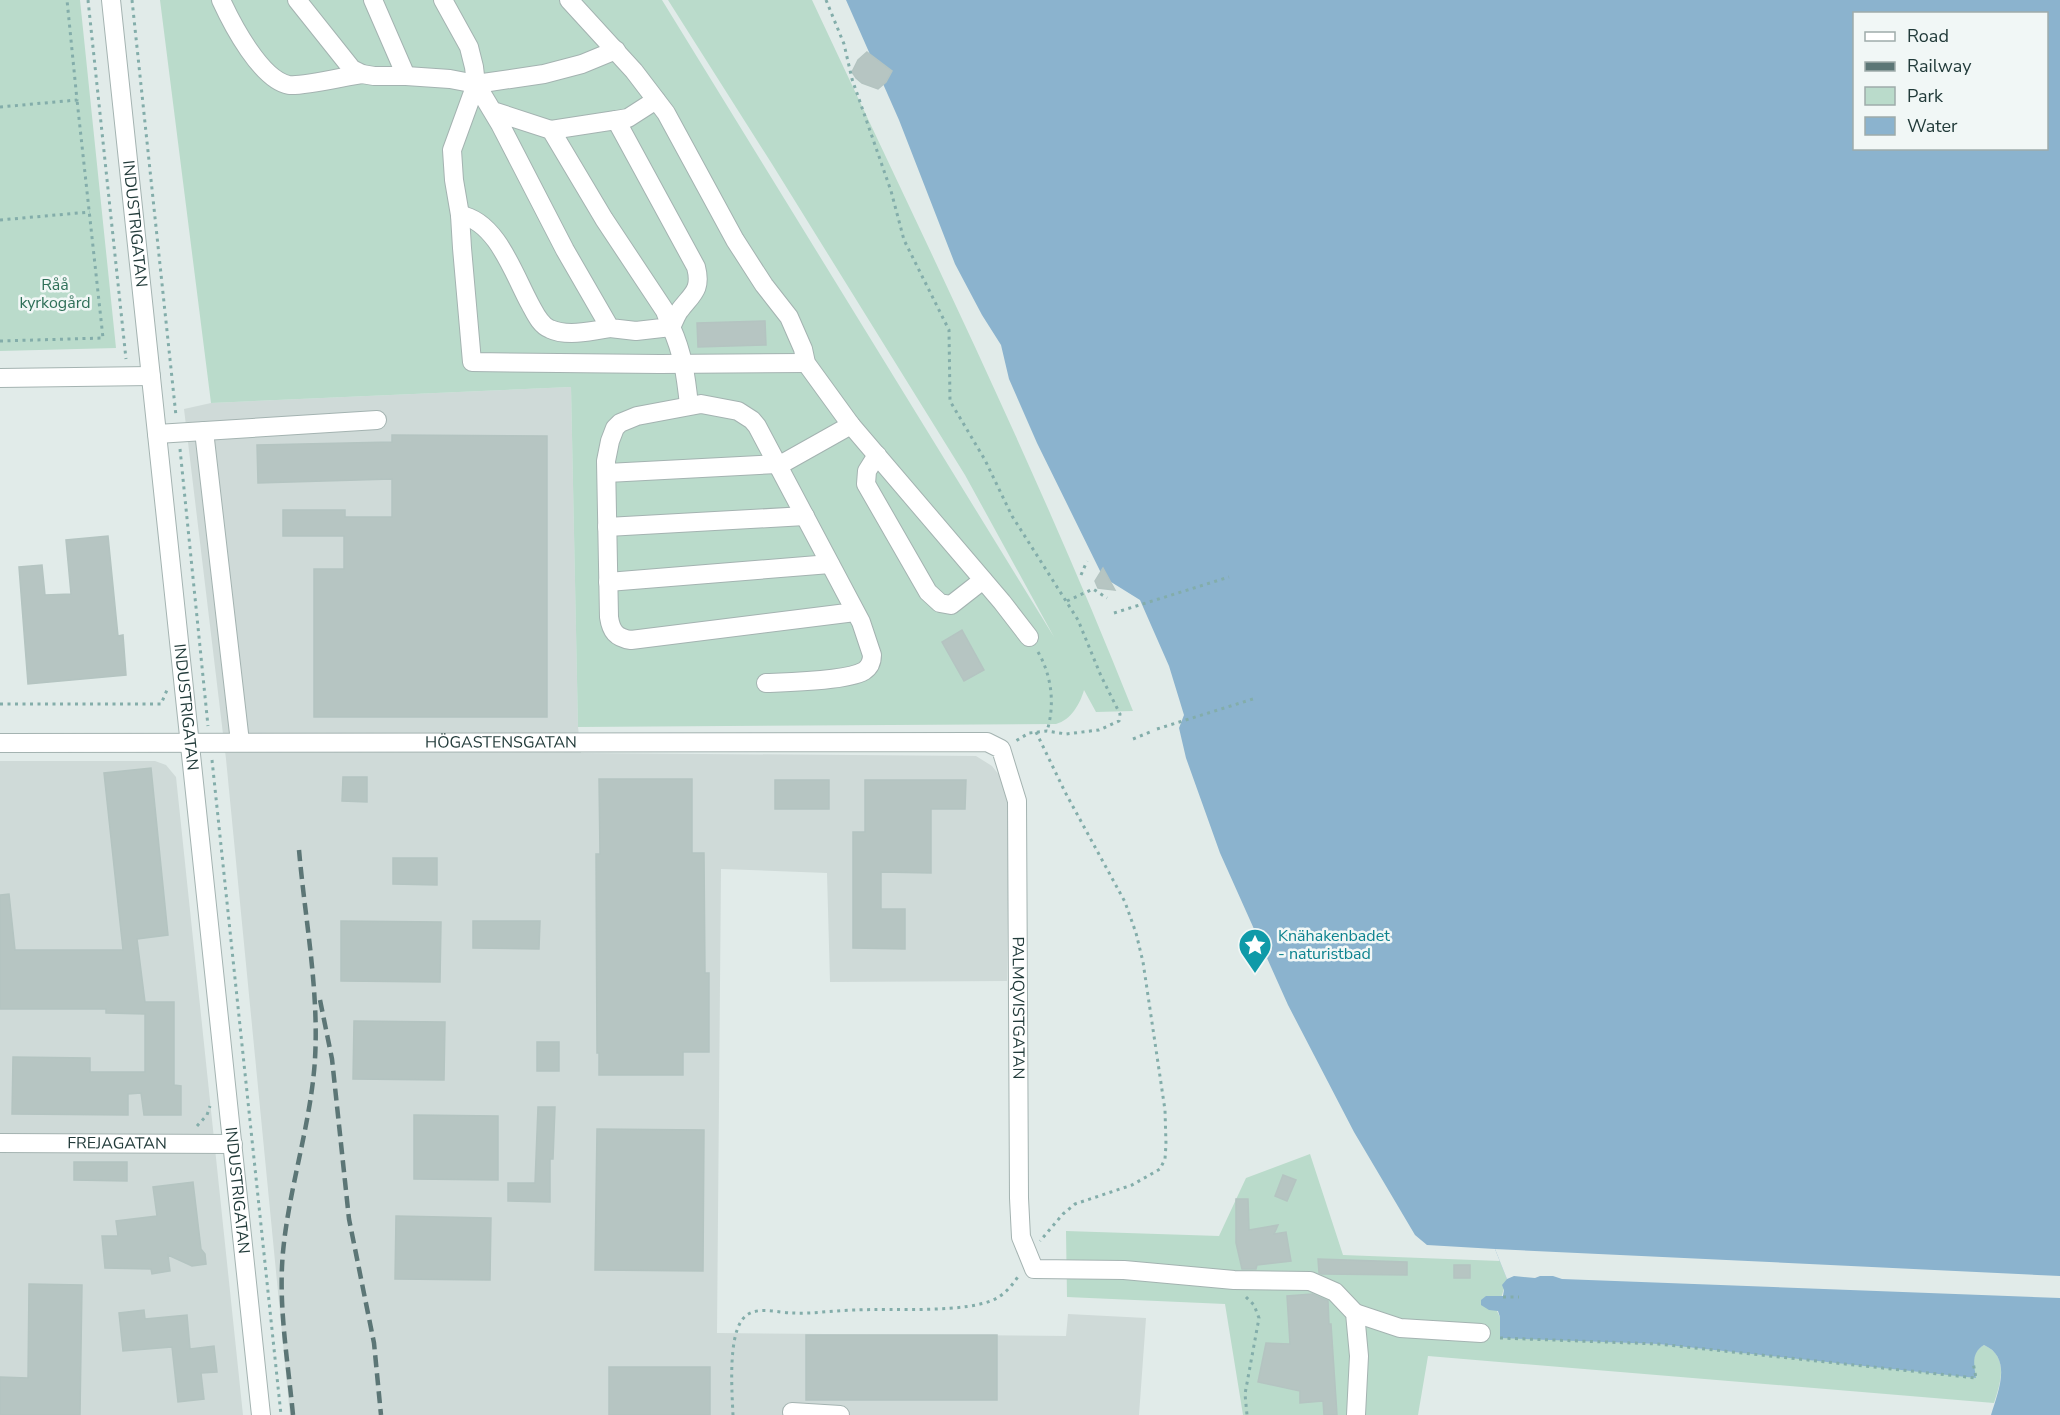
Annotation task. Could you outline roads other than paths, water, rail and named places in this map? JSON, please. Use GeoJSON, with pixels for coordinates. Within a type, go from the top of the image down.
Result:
{"type":"FeatureCollection","features":[{"type":"Feature","properties":{"kind":"street","name":"INDUSTRIGATAN"},"geometry":{"type":"LineString","coordinates":[[111,0],[261,1415]]}},
{"type":"Feature","properties":{"kind":"street"},"geometry":{"type":"LineString","coordinates":[[221,0],[252,54],[274,80],[291,85],[362,74]]}},
{"type":"Feature","properties":{"kind":"street"},"geometry":{"type":"LineString","coordinates":[[297,0],[352,69],[374,76],[450,79],[476,84],[563,69],[582,64],[615,50]]}},
{"type":"Feature","properties":{"kind":"street"},"geometry":{"type":"LineString","coordinates":[[373,0],[406,76]]}},
{"type":"Feature","properties":{"kind":"street"},"geometry":{"type":"LineString","coordinates":[[443,0],[469,47],[476,84],[493,111],[565,250],[610,328]]}},
{"type":"Feature","properties":{"kind":"street"},"geometry":{"type":"LineString","coordinates":[[569,0],[615,50],[656,100],[692,158],[735,240],[764,285],[789,317],[806,363],[851,425],[1029,637]]}},
{"type":"Feature","properties":{"kind":"street"},"geometry":{"type":"LineString","coordinates":[[476,84],[452,150],[460,215],[472,362],[806,363]]}},
{"type":"Feature","properties":{"kind":"street"},"geometry":{"type":"LineString","coordinates":[[493,111],[551,130],[628,118],[656,100]]}},
{"type":"Feature","properties":{"kind":"street"},"geometry":{"type":"LineString","coordinates":[[616,120],[696,267],[699,279],[695,292],[680,310],[671,327]]}},
{"type":"Feature","properties":{"kind":"street"},"geometry":{"type":"LineString","coordinates":[[551,130],[604,219],[665,311],[680,345],[689,405]]}},
{"type":"Feature","properties":{"kind":"street"},"geometry":{"type":"LineString","coordinates":[[460,215],[468,216],[481,223],[495,237],[532,307],[548,329],[571,332],[610,328],[636,331],[671,327]]}},
{"type":"Feature","properties":{"kind":"street"},"geometry":{"type":"LineString","coordinates":[[0,378],[151,376]]}},
{"type":"Feature","properties":{"kind":"street"},"geometry":{"type":"LineString","coordinates":[[766,683],[855,674],[867,668],[872,655],[855,612],[757,426],[746,415],[729,408],[701,404],[636,416],[620,423],[615,428],[610,441],[607,473],[610,626],[615,634],[626,639],[855,612]]}},
{"type":"Feature","properties":{"kind":"street"},"geometry":{"type":"LineString","coordinates":[[158,434],[377,420]]}},
{"type":"Feature","properties":{"kind":"street"},"geometry":{"type":"LineString","coordinates":[[607,473],[778,465],[851,425]]}},
{"type":"Feature","properties":{"kind":"street"},"geometry":{"type":"LineString","coordinates":[[204,431],[240,741]]}},
{"type":"Feature","properties":{"kind":"street"},"geometry":{"type":"LineString","coordinates":[[877,455],[867,471],[866,484],[928,592],[940,603],[951,604],[983,580]]}},
{"type":"Feature","properties":{"kind":"street"},"geometry":{"type":"LineString","coordinates":[[608,527],[805,516]]}},
{"type":"Feature","properties":{"kind":"street"},"geometry":{"type":"LineString","coordinates":[[608,582],[830,564]]}},
{"type":"Feature","properties":{"kind":"street","name":"HÖGASTENSGATAN"},"geometry":{"type":"LineString","coordinates":[[0,743],[966,741],[987,742],[1001,749]]}},
{"type":"Feature","properties":{"kind":"street","name":"PALMQVISTGATAN"},"geometry":{"type":"LineString","coordinates":[[1001,749],[1017,801],[1019,1198],[1021,1237],[1034,1269],[1124,1270],[1224,1279],[1310,1281],[1335,1292],[1355,1313]]}},
{"type":"Feature","properties":{"kind":"street","name":"FREJAGATAN"},"geometry":{"type":"LineString","coordinates":[[0,1143],[233,1144]]}},
{"type":"Feature","properties":{"kind":"street"},"geometry":{"type":"LineString","coordinates":[[1356,1415],[1359,1356],[1355,1313],[1400,1328],[1481,1333]]}},
{"type":"Feature","properties":{"kind":"street"},"geometry":{"type":"LineString","coordinates":[[792,1412],[840,1415]]}},
{"type":"Feature","properties":{"kind":"water"},"geometry":{"type":"Polygon","coordinates":[[[846,0],[2060,0],[2060,1415],[1991,1415],[2000,1386],[2001,1367],[1993,1351],[1984,1345],[1975,1355],[1976,1378],[1658,1344],[1500,1338],[1498,1311],[1489,1310],[1481,1305],[1481,1300],[1486,1296],[1503,1296],[1502,1285],[1507,1279],[1495,1249],[1427,1245],[1415,1235],[1354,1132],[1288,1005],[1220,853],[1186,758],[1179,728],[1184,715],[1169,666],[1140,600],[1103,577],[1037,443],[1009,379],[1001,345],[955,264],[899,120],[846,0]]]}},
{"type":"Feature","properties":{"kind":"railway"},"geometry":{"type":"LineString","coordinates":[[293,1415],[284,1334],[283,1252],[313,1083],[316,1033],[313,980],[299,850]]}},
{"type":"Feature","properties":{"kind":"railway"},"geometry":{"type":"LineString","coordinates":[[320,1000],[332,1059],[349,1219],[374,1343],[381,1415]]}},
{"type":"Feature","properties":{"kind":"place","name":"Knähakenbadet - naturistbad"},"geometry":{"type":"Point","coordinates":[1255,974]}},
{"type":"Feature","properties":{"kind":"park label","name":"Råå kyrkogård"},"geometry":{"type":"Point","coordinates":[55,294]}}]}
